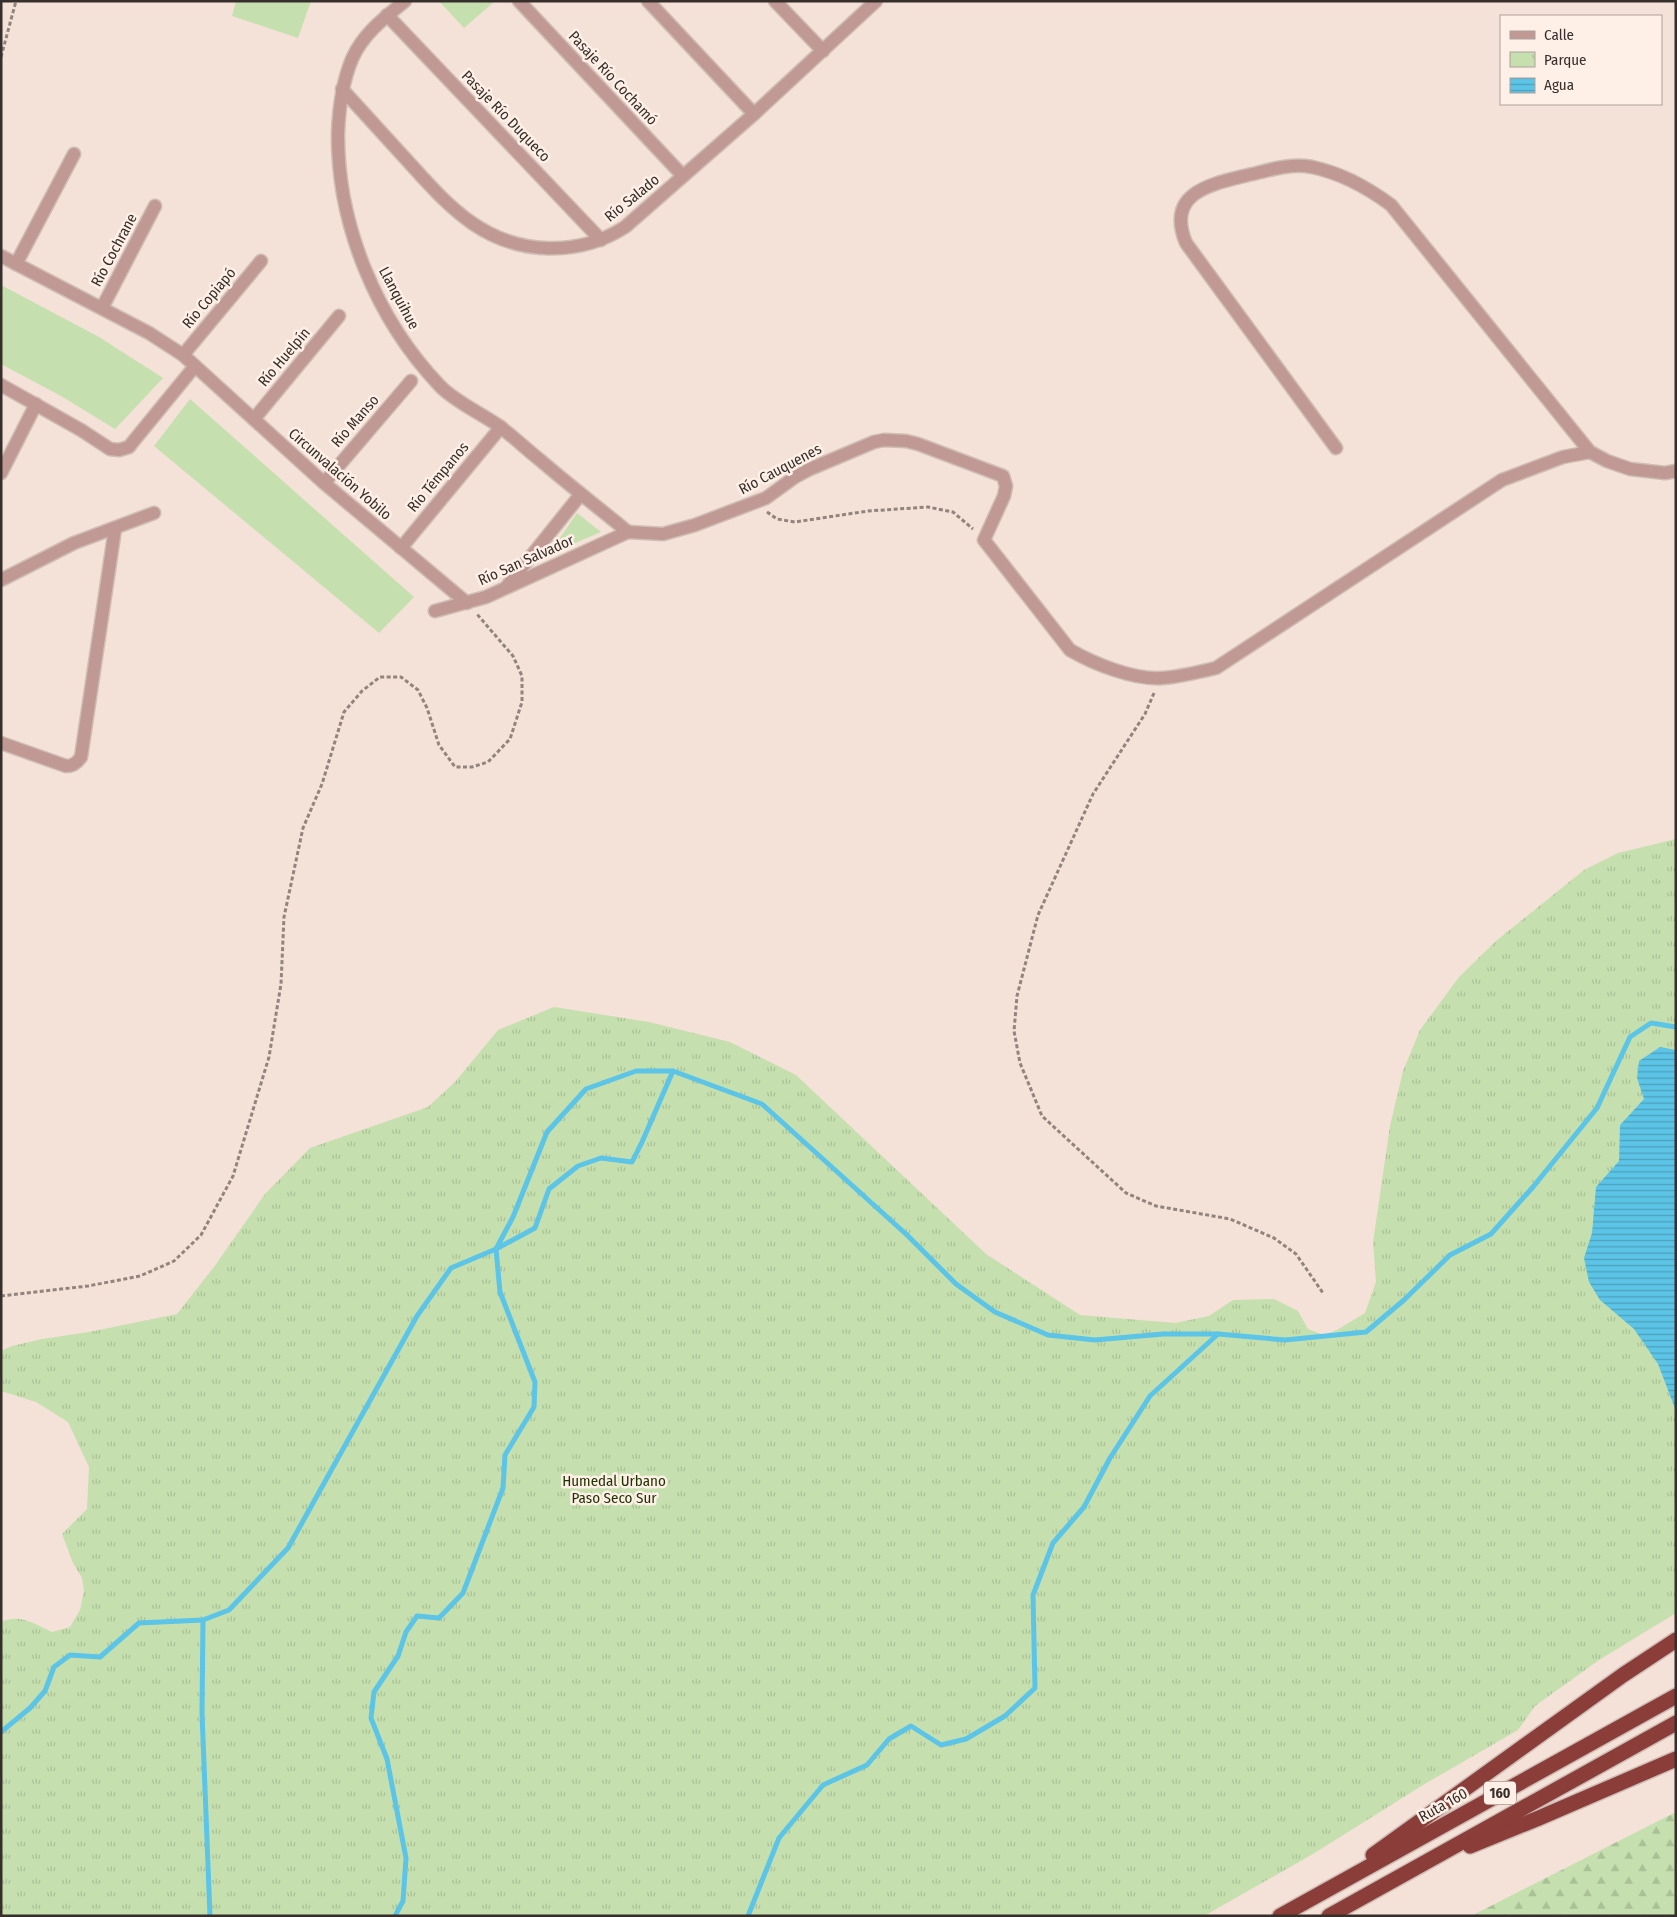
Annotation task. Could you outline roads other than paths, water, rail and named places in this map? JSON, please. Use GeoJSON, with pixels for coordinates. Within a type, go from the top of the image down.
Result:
{"type":"FeatureCollection","features":[{"type":"Feature","properties":{"kind":"highway"},"geometry":{"type":"LineString","coordinates":[[1324,1891],[1442,1804],[1623,1675],[1676,1640]]}},
{"type":"Feature","properties":{"kind":"highway","name":"Ruta 160"},"geometry":{"type":"LineString","coordinates":[[1280,1916],[1676,1696]]}},
{"type":"Feature","properties":{"kind":"highway","name":"160"},"geometry":{"type":"LineString","coordinates":[[1329,1916],[1676,1723]]}},
{"type":"Feature","properties":{"kind":"highway"},"geometry":{"type":"LineString","coordinates":[[1419,1865],[1539,1818],[1676,1759]]}},
{"type":"Feature","properties":{"kind":"street","name":"Llanquihue"},"geometry":{"type":"LineString","coordinates":[[405,1],[375,26],[359,48],[348,70],[340,104],[338,139],[342,189],[356,244],[375,290],[399,334],[442,389],[501,427],[628,532]]}},
{"type":"Feature","properties":{"kind":"street","name":"Pasaje Río Cochamó"},"geometry":{"type":"LineString","coordinates":[[519,1],[683,176]]}},
{"type":"Feature","properties":{"kind":"street"},"geometry":{"type":"LineString","coordinates":[[648,1],[754,114]]}},
{"type":"Feature","properties":{"kind":"street"},"geometry":{"type":"LineString","coordinates":[[775,1],[822,51]]}},
{"type":"Feature","properties":{"kind":"street","name":"Río Salado"},"geometry":{"type":"LineString","coordinates":[[342,89],[445,201],[472,223],[484,231],[510,242],[542,249],[578,247],[601,240],[625,227],[754,114],[876,1]]}},
{"type":"Feature","properties":{"kind":"street","name":"Pasaje Río Duqueco"},"geometry":{"type":"LineString","coordinates":[[387,15],[601,240]]}},
{"type":"Feature","properties":{"kind":"street"},"geometry":{"type":"LineString","coordinates":[[16,264],[74,154]]}},
{"type":"Feature","properties":{"kind":"street"},"geometry":{"type":"LineString","coordinates":[[1336,448],[1186,243],[1181,224],[1182,215],[1190,197],[1203,187],[1282,167],[1297,166],[1326,171],[1370,189],[1392,205],[1590,452],[1606,461],[1630,469],[1665,473],[1676,471]]}},
{"type":"Feature","properties":{"kind":"street","name":"Río Cochrane"},"geometry":{"type":"LineString","coordinates":[[102,308],[155,206]]}},
{"type":"Feature","properties":{"kind":"street","name":"Circunvalación Yobilo"},"geometry":{"type":"LineString","coordinates":[[1,256],[149,332],[183,356],[324,483],[467,603]]}},
{"type":"Feature","properties":{"kind":"street","name":"Río Copiapó"},"geometry":{"type":"LineString","coordinates":[[183,356],[261,261]]}},
{"type":"Feature","properties":{"kind":"street","name":"Río Huelpín"},"geometry":{"type":"LineString","coordinates":[[254,419],[339,316]]}},
{"type":"Feature","properties":{"kind":"street"},"geometry":{"type":"LineString","coordinates":[[1,385],[110,448],[119,450],[129,447],[195,366]]}},
{"type":"Feature","properties":{"kind":"street","name":"Río Manso"},"geometry":{"type":"LineString","coordinates":[[324,483],[411,381]]}},
{"type":"Feature","properties":{"kind":"street"},"geometry":{"type":"LineString","coordinates":[[1,473],[36,404]]}},
{"type":"Feature","properties":{"kind":"street","name":"Río Témpanos"},"geometry":{"type":"LineString","coordinates":[[401,548],[501,427]]}},
{"type":"Feature","properties":{"kind":"street","name":"Río Cauquenes"},"geometry":{"type":"LineString","coordinates":[[628,532],[654,534],[679,531],[766,498],[795,477],[810,469],[874,442],[884,440],[906,441],[918,444],[1003,476],[1006,486],[1004,496],[984,540],[1070,650],[1085,659],[1130,674],[1160,678],[1216,668],[1502,480],[1563,457],[1590,452]]}},
{"type":"Feature","properties":{"kind":"street"},"geometry":{"type":"LineString","coordinates":[[505,589],[581,494]]}},
{"type":"Feature","properties":{"kind":"street"},"geometry":{"type":"LineString","coordinates":[[1,580],[74,543],[154,513]]}},
{"type":"Feature","properties":{"kind":"street"},"geometry":{"type":"LineString","coordinates":[[1,743],[66,766],[78,762],[81,757],[115,529]]}},
{"type":"Feature","properties":{"kind":"street","name":"Río San Salvador"},"geometry":{"type":"LineString","coordinates":[[435,610],[467,603],[505,589],[628,532]]}},
{"type":"Feature","properties":{"kind":"water"},"geometry":{"type":"Polygon","coordinates":[[[1660,1047],[1676,1050],[1676,1411],[1658,1364],[1634,1329],[1600,1300],[1589,1282],[1584,1258],[1592,1233],[1596,1187],[1619,1161],[1620,1125],[1644,1099],[1637,1078],[1639,1061],[1660,1047]]]}},
{"type":"Feature","properties":{"kind":"waterway"},"geometry":{"type":"LineString","coordinates":[[395,1916],[403,1901],[406,1858],[387,1759],[371,1718],[374,1692],[398,1656],[406,1632],[417,1616],[439,1618],[463,1593],[503,1488],[505,1455],[534,1407],[535,1382],[500,1292],[496,1249],[513,1217],[547,1132],[586,1089],[636,1071],[673,1071],[762,1104],[907,1235],[956,1284],[995,1312],[1048,1335],[1095,1340],[1163,1334],[1218,1334],[1285,1340],[1366,1332],[1404,1300],[1450,1255],[1491,1234],[1533,1187],[1597,1108],[1630,1037],[1651,1023],[1676,1027]]}},
{"type":"Feature","properties":{"kind":"waterway"},"geometry":{"type":"LineString","coordinates":[[1,1732],[30,1708],[45,1691],[54,1667],[70,1655],[100,1657],[139,1623],[203,1620],[229,1610],[288,1548],[417,1316],[451,1268],[496,1249],[535,1228],[549,1189],[578,1166],[601,1158],[632,1162],[673,1071]]}},
{"type":"Feature","properties":{"kind":"waterway"},"geometry":{"type":"LineString","coordinates":[[748,1916],[779,1838],[823,1785],[867,1765],[889,1739],[911,1726],[941,1745],[966,1739],[1005,1716],[1035,1688],[1033,1595],[1053,1543],[1084,1507],[1110,1458],[1150,1396],[1218,1334]]}},
{"type":"Feature","properties":{"kind":"waterway"},"geometry":{"type":"LineString","coordinates":[[203,1620],[202,1713],[210,1916]]}},
{"type":"Feature","properties":{"kind":"park label","name":"Humedal Urbano Paso Seco Sur"},"geometry":{"type":"Point","coordinates":[614,1490]}}]}
